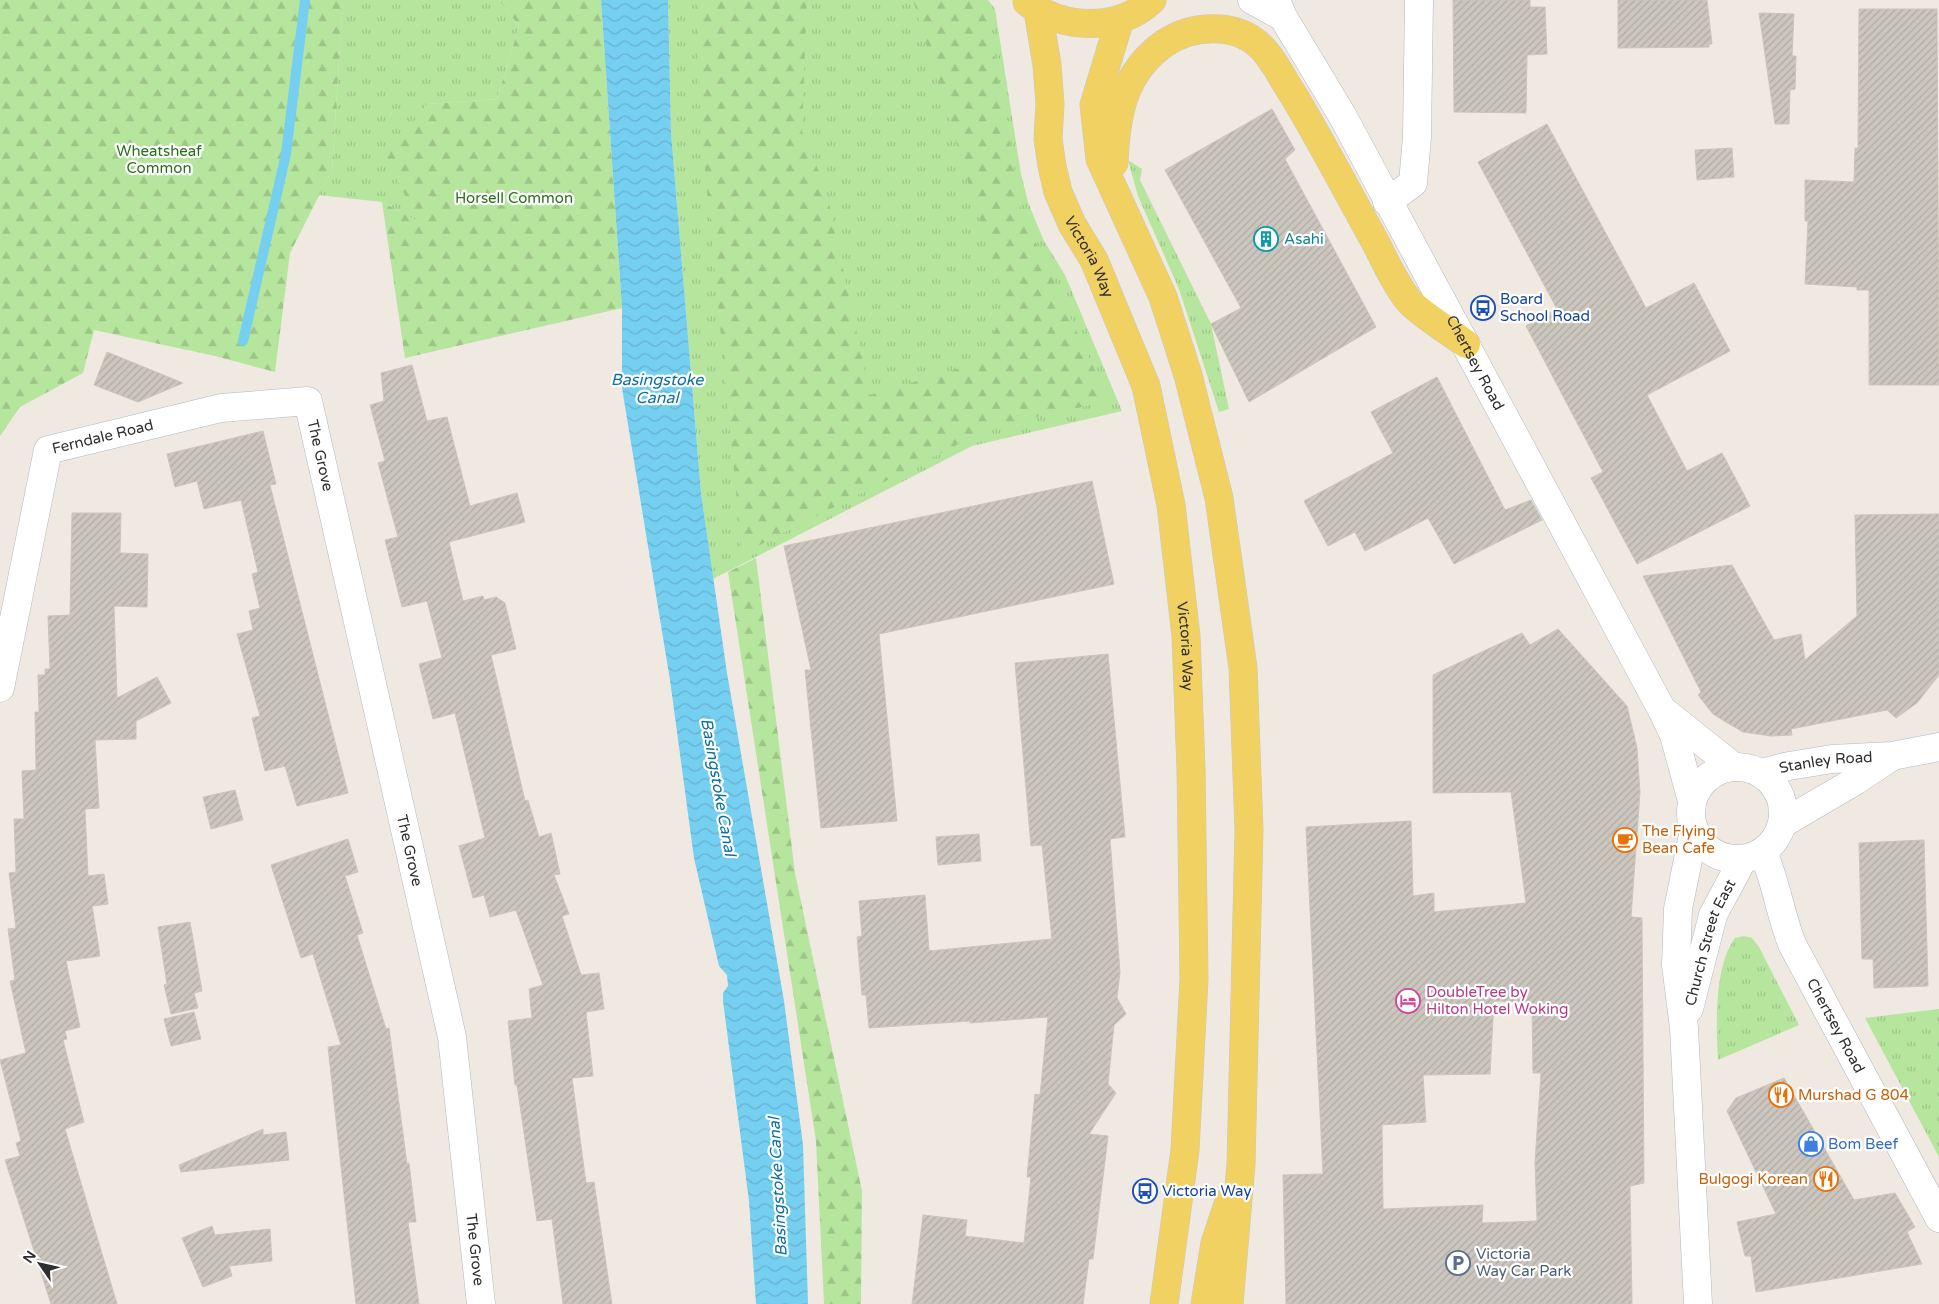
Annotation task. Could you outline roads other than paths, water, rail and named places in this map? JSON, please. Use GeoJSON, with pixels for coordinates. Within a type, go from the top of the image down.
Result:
{"type":"FeatureCollection","features":[{"type":"Feature","properties":{"kind":"main road"},"geometry":{"type":"LineString","coordinates":[[1031,6],[1064,22],[1092,24],[1120,19],[1152,0]]}},
{"type":"Feature","properties":{"kind":"main road","name":"Victoria Way"},"geometry":{"type":"LineString","coordinates":[[1031,6],[1047,65],[1050,104],[1048,139],[1058,192],[1072,224],[1094,260],[1146,386],[1171,505],[1186,636],[1191,769],[1194,979],[1185,1150],[1164,1304]]}},
{"type":"Feature","properties":{"kind":"main road"},"geometry":{"type":"LineString","coordinates":[[1120,19],[1094,105],[1100,159],[1163,297],[1188,375],[1219,498],[1243,668],[1249,830],[1241,1164],[1229,1304]]}},
{"type":"Feature","properties":{"kind":"main road"},"geometry":{"type":"LineString","coordinates":[[1113,184],[1115,128],[1127,86],[1140,66],[1154,51],[1190,31],[1209,28],[1236,32],[1248,37],[1260,45],[1269,56],[1302,110],[1409,302],[1466,344]]}},
{"type":"Feature","properties":{"kind":"main road"},"geometry":{"type":"LineString","coordinates":[[1205,1304],[1215,1243],[1241,1164]]}},
{"type":"Feature","properties":{"kind":"street","name":"Chertsey Road"},"geometry":{"type":"LineString","coordinates":[[1252,0],[1279,8],[1335,103],[1662,710],[1674,735],[1692,801]]}},
{"type":"Feature","properties":{"kind":"street"},"geometry":{"type":"LineString","coordinates":[[1387,202],[1413,183],[1419,0]]}},
{"type":"Feature","properties":{"kind":"street","name":"Ferndale Road"},"geometry":{"type":"LineString","coordinates":[[0,688],[48,450],[221,408],[308,401]]}},
{"type":"Feature","properties":{"kind":"street","name":"The Grove"},"geometry":{"type":"LineString","coordinates":[[308,401],[452,1037],[481,1304]]}},
{"type":"Feature","properties":{"kind":"street","name":"Chertsey Road"},"geometry":{"type":"LineString","coordinates":[[1662,710],[1686,732],[1734,766]]}},
{"type":"Feature","properties":{"kind":"street","name":"Stanley Road"},"geometry":{"type":"LineString","coordinates":[[1762,773],[1789,766],[1832,759],[1892,756],[1939,747]]}},
{"type":"Feature","properties":{"kind":"street","name":"Stanley Road"},"geometry":{"type":"LineString","coordinates":[[1782,824],[1892,756]]}},
{"type":"Feature","properties":{"kind":"street"},"geometry":{"type":"LineString","coordinates":[[1734,766],[1748,767],[1762,773],[1771,780],[1782,800],[1784,812],[1778,835],[1753,855],[1730,859],[1719,856],[1700,841],[1694,830],[1691,816],[1692,801],[1698,788],[1707,777],[1720,770],[1734,766]]}},
{"type":"Feature","properties":{"kind":"street","name":"Church Street East"},"geometry":{"type":"LineString","coordinates":[[1694,830],[1683,876],[1676,934],[1676,966],[1684,1028],[1698,1304]]}},
{"type":"Feature","properties":{"kind":"street","name":"Chertsey Road"},"geometry":{"type":"LineString","coordinates":[[1753,855],[1774,877],[1780,908],[1792,944],[1939,1218]]}},
{"type":"Feature","properties":{"kind":"street","name":"Church Street East"},"geometry":{"type":"LineString","coordinates":[[1684,1028],[1700,956],[1713,915],[1753,855]]}},
{"type":"Feature","properties":{"kind":"water","name":"Basingstoke Canal"},"geometry":{"type":"Polygon","coordinates":[[[601,0],[668,0],[671,132],[701,493],[727,673],[784,1001],[803,1145],[808,1304],[756,1304],[749,1201],[723,1001],[723,993],[728,986],[727,975],[719,966],[694,858],[670,680],[622,388],[622,308],[601,0]]]}},
{"type":"Feature","properties":{"kind":"waterway"},"geometry":{"type":"LineString","coordinates":[[243,341],[286,154],[305,0]]}},
{"type":"Feature","properties":{"kind":"place","name":"Asahi"},"geometry":{"type":"Point","coordinates":[1266,239]}},
{"type":"Feature","properties":{"kind":"place","name":"Board School Road"},"geometry":{"type":"Point","coordinates":[1483,308]}},
{"type":"Feature","properties":{"kind":"place","name":"The Flying Bean Cafe"},"geometry":{"type":"Point","coordinates":[1625,840]}},
{"type":"Feature","properties":{"kind":"place","name":"DoubleTree by Hilton Hotel Woking"},"geometry":{"type":"Point","coordinates":[1408,1001]}},
{"type":"Feature","properties":{"kind":"place","name":"Murshad G 804"},"geometry":{"type":"Point","coordinates":[1781,1095]}},
{"type":"Feature","properties":{"kind":"place","name":"Bom Beef"},"geometry":{"type":"Point","coordinates":[1811,1144]}},
{"type":"Feature","properties":{"kind":"place","name":"Bulgogi Korean"},"geometry":{"type":"Point","coordinates":[1826,1179]}},
{"type":"Feature","properties":{"kind":"place","name":"Victoria Way"},"geometry":{"type":"Point","coordinates":[1145,1191]}},
{"type":"Feature","properties":{"kind":"place","name":"Victoria Way Car Park"},"geometry":{"type":"Point","coordinates":[1458,1263]}},
{"type":"Feature","properties":{"kind":"park label","name":"Wheatsheaf Common"},"geometry":{"type":"Point","coordinates":[159,160]}},
{"type":"Feature","properties":{"kind":"park label","name":"Horsell Common"},"geometry":{"type":"Point","coordinates":[514,198]}}]}
